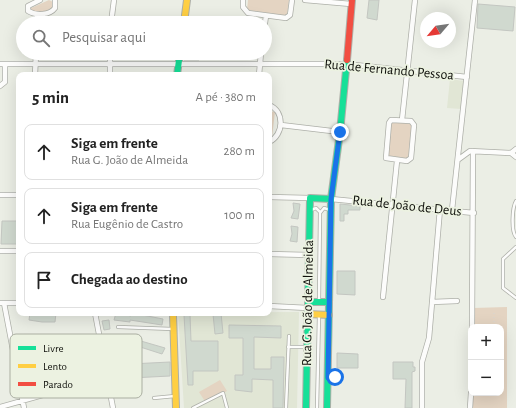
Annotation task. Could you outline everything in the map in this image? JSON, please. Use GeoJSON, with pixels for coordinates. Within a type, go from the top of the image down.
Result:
{"type":"FeatureCollection","features":[{"type":"Feature","properties":{"kind":"street"},"geometry":{"type":"LineString","coordinates":[[40,0],[28,7],[30,12],[37,14],[53,11],[56,8],[56,0]]}},
{"type":"Feature","properties":{"kind":"street"},"geometry":{"type":"LineString","coordinates":[[112,16],[114,0]]}},
{"type":"Feature","properties":{"kind":"street"},"geometry":{"type":"LineString","coordinates":[[185,16],[187,0]]}},
{"type":"Feature","properties":{"kind":"street"},"geometry":{"type":"LineString","coordinates":[[244,0],[243,7],[246,12],[266,16]]}},
{"type":"Feature","properties":{"kind":"street"},"geometry":{"type":"LineString","coordinates":[[272,17],[288,18],[290,15],[292,0]]}},
{"type":"Feature","properties":{"kind":"street"},"geometry":{"type":"LineString","coordinates":[[305,0],[351,2]]}},
{"type":"Feature","properties":{"kind":"street"},"geometry":{"type":"LineString","coordinates":[[402,120],[415,0]]}},
{"type":"Feature","properties":{"kind":"street"},"geometry":{"type":"LineString","coordinates":[[452,210],[462,137],[475,0]]}},
{"type":"Feature","properties":{"kind":"street","name":"Rua G. João de Almeida"},"geometry":{"type":"LineString","coordinates":[[327,408],[331,199],[340,132],[351,2]]}},
{"type":"Feature","properties":{"kind":"street"},"geometry":{"type":"LineString","coordinates":[[35,72],[36,60]]}},
{"type":"Feature","properties":{"kind":"street"},"geometry":{"type":"LineString","coordinates":[[110,60],[110,72]]}},
{"type":"Feature","properties":{"kind":"street"},"geometry":{"type":"LineString","coordinates":[[178,72],[179,60]]}},
{"type":"Feature","properties":{"kind":"street"},"geometry":{"type":"LineString","coordinates":[[259,72],[260,60]]}},
{"type":"Feature","properties":{"kind":"street"},"geometry":{"type":"LineString","coordinates":[[0,86],[5,82],[2,64]]}},
{"type":"Feature","properties":{"kind":"street","name":"Rua de Fernando Pessoa"},"geometry":{"type":"LineString","coordinates":[[2,64],[346,64],[467,77]]}},
{"type":"Feature","properties":{"kind":"street"},"geometry":{"type":"LineString","coordinates":[[272,107],[278,112],[281,125],[276,136],[272,139]]}},
{"type":"Feature","properties":{"kind":"street"},"geometry":{"type":"LineString","coordinates":[[393,120],[402,120],[411,121],[414,127],[411,158],[407,162],[386,158],[385,154],[389,123],[393,120]]}},
{"type":"Feature","properties":{"kind":"street"},"geometry":{"type":"LineString","coordinates":[[281,125],[340,132]]}},
{"type":"Feature","properties":{"kind":"street"},"geometry":{"type":"LineString","coordinates":[[462,137],[468,149],[474,213],[472,324]]}},
{"type":"Feature","properties":{"kind":"street"},"geometry":{"type":"LineString","coordinates":[[468,149],[511,153],[516,157]]}},
{"type":"Feature","properties":{"kind":"street"},"geometry":{"type":"LineString","coordinates":[[459,159],[468,149]]}},
{"type":"Feature","properties":{"kind":"street"},"geometry":{"type":"LineString","coordinates":[[511,153],[516,149]]}},
{"type":"Feature","properties":{"kind":"street"},"geometry":{"type":"LineString","coordinates":[[382,297],[397,161]]}},
{"type":"Feature","properties":{"kind":"street"},"geometry":{"type":"LineString","coordinates":[[0,195],[16,195]]}},
{"type":"Feature","properties":{"kind":"street","name":"Rua de João de Deus"},"geometry":{"type":"LineString","coordinates":[[272,197],[331,199],[474,213]]}},
{"type":"Feature","properties":{"kind":"street","name":"Rua G. João de Almeida"},"geometry":{"type":"LineString","coordinates":[[306,408],[310,198]]}},
{"type":"Feature","properties":{"kind":"street"},"geometry":{"type":"LineString","coordinates":[[422,408],[422,370],[429,338],[440,209]]}},
{"type":"Feature","properties":{"kind":"street"},"geometry":{"type":"LineString","coordinates":[[0,251],[16,251]]}},
{"type":"Feature","properties":{"kind":"street"},"geometry":{"type":"LineString","coordinates":[[272,254],[309,255]]}},
{"type":"Feature","properties":{"kind":"street"},"geometry":{"type":"LineString","coordinates":[[432,302],[457,301]]}},
{"type":"Feature","properties":{"kind":"street"},"geometry":{"type":"LineString","coordinates":[[308,308],[319,302],[329,302]]}},
{"type":"Feature","properties":{"kind":"street"},"geometry":{"type":"LineString","coordinates":[[10,338],[2,303],[16,303]]}},
{"type":"Feature","properties":{"kind":"street"},"geometry":{"type":"LineString","coordinates":[[272,306],[308,308],[319,315],[329,315]]}},
{"type":"Feature","properties":{"kind":"street"},"geometry":{"type":"LineString","coordinates":[[96,316],[98,334]]}},
{"type":"Feature","properties":{"kind":"street"},"geometry":{"type":"LineString","coordinates":[[173,316],[176,408]]}},
{"type":"Feature","properties":{"kind":"street"},"geometry":{"type":"LineString","coordinates":[[470,408],[471,396]]}},
{"type":"Feature","properties":{"kind":"street"},"geometry":{"type":"LineString","coordinates":[[22,398],[24,408]]}},
{"type":"Feature","properties":{"kind":"street"},"geometry":{"type":"LineString","coordinates":[[0,407],[34,398]]}},
{"type":"Feature","properties":{"kind":"street"},"geometry":{"type":"LineString","coordinates":[[111,398],[113,408]]}},
{"type":"Feature","properties":{"kind":"lane"},"geometry":{"type":"LineString","coordinates":[[516,202],[514,207],[514,233],[516,237]]}},
{"type":"Feature","properties":{"kind":"lane"},"geometry":{"type":"LineString","coordinates":[[310,212],[315,208],[320,213]]}},
{"type":"Feature","properties":{"kind":"lane"},"geometry":{"type":"LineString","coordinates":[[319,302],[320,213],[324,208],[331,210]]}},
{"type":"Feature","properties":{"kind":"lane"},"geometry":{"type":"LineString","coordinates":[[516,247],[503,259],[504,288],[516,298]]}},
{"type":"Feature","properties":{"kind":"lane"},"geometry":{"type":"LineString","coordinates":[[317,408],[319,315]]}},
{"type":"Feature","properties":{"kind":"lane"},"geometry":{"type":"LineString","coordinates":[[118,327],[174,329]]}},
{"type":"Feature","properties":{"kind":"lane"},"geometry":{"type":"LineString","coordinates":[[286,408],[289,336]]}},
{"type":"Feature","properties":{"kind":"lane"},"geometry":{"type":"LineString","coordinates":[[288,347],[307,348]]}},
{"type":"Feature","properties":{"kind":"lane"},"geometry":{"type":"LineString","coordinates":[[328,378],[335,377]]}},
{"type":"Feature","properties":{"kind":"lane"},"geometry":{"type":"LineString","coordinates":[[193,408],[223,393],[227,408]]}},
{"type":"Feature","properties":{"kind":"lane"},"geometry":{"type":"LineString","coordinates":[[154,398],[175,396]]}},
{"type":"Feature","properties":{"kind":"path"},"geometry":{"type":"LineString","coordinates":[[494,312],[494,322]]}},
{"type":"Feature","properties":{"kind":"shaded area"},"geometry":{"type":"Polygon","coordinates":[[[49,0],[53,2],[54,8],[49,12],[31,12],[29,9],[49,0]]]}},
{"type":"Feature","properties":{"kind":"shaded area"},"geometry":{"type":"Polygon","coordinates":[[[248,0],[289,0],[287,16],[247,10],[248,0]]]}},
{"type":"Feature","properties":{"kind":"shaded area"},"geometry":{"type":"Polygon","coordinates":[[[450,79],[464,81],[461,109],[447,108],[450,79]]]}},
{"type":"Feature","properties":{"kind":"shaded area"},"geometry":{"type":"Polygon","coordinates":[[[272,112],[275,112],[272,137],[272,112]]]}},
{"type":"Feature","properties":{"kind":"shaded area"},"geometry":{"type":"Polygon","coordinates":[[[391,121],[412,124],[408,160],[386,157],[391,121]]]}},
{"type":"Feature","properties":{"kind":"shaded area"},"geometry":{"type":"Polygon","coordinates":[[[507,307],[507,408],[473,408],[473,396],[504,396],[504,324],[473,324],[473,308],[507,307]]]}},
{"type":"Feature","properties":{"kind":"shaded area"},"geometry":{"type":"Polygon","coordinates":[[[272,312],[299,312],[297,408],[184,408],[178,316],[272,316],[272,312]]]}},
{"type":"Feature","properties":{"kind":"shaded area"},"geometry":{"type":"Polygon","coordinates":[[[220,380],[227,391],[206,403],[199,392],[220,380]]]}},
{"type":"Feature","properties":{"kind":"building"},"geometry":{"type":"Polygon","coordinates":[[[369,0],[379,0],[377,20],[367,18],[369,0]]]}},
{"type":"Feature","properties":{"kind":"building"},"geometry":{"type":"Polygon","coordinates":[[[478,4],[515,7],[513,31],[477,28],[478,4]]]}},
{"type":"Feature","properties":{"kind":"building"},"geometry":{"type":"Polygon","coordinates":[[[293,203],[300,204],[298,219],[291,218],[294,211],[293,203]]]}},
{"type":"Feature","properties":{"kind":"building"},"geometry":{"type":"Polygon","coordinates":[[[340,204],[360,206],[360,210],[348,210],[348,214],[344,214],[344,221],[340,221],[340,204]]]}},
{"type":"Feature","properties":{"kind":"building"},"geometry":{"type":"Polygon","coordinates":[[[2,221],[16,221],[16,244],[1,244],[2,221]]]}},
{"type":"Feature","properties":{"kind":"building"},"geometry":{"type":"Polygon","coordinates":[[[291,226],[298,227],[297,242],[290,241],[292,234],[291,226]]]}},
{"type":"Feature","properties":{"kind":"building"},"geometry":{"type":"Polygon","coordinates":[[[337,271],[355,271],[355,295],[337,294],[337,271]]]}},
{"type":"Feature","properties":{"kind":"building"},"geometry":{"type":"Polygon","coordinates":[[[30,316],[56,316],[55,322],[29,320],[30,316]]]}},
{"type":"Feature","properties":{"kind":"building"},"geometry":{"type":"Polygon","coordinates":[[[115,316],[148,316],[163,319],[162,325],[130,320],[130,322],[114,320],[115,316]]]}},
{"type":"Feature","properties":{"kind":"building"},"geometry":{"type":"Polygon","coordinates":[[[184,316],[190,316],[191,341],[218,341],[218,371],[193,371],[193,385],[188,385],[184,316]]]}},
{"type":"Feature","properties":{"kind":"building"},"geometry":{"type":"Polygon","coordinates":[[[213,316],[221,316],[223,333],[215,334],[213,316]]]}},
{"type":"Feature","properties":{"kind":"building"},"geometry":{"type":"Polygon","coordinates":[[[109,320],[110,329],[104,330],[102,321],[109,320]]]}},
{"type":"Feature","properties":{"kind":"building"},"geometry":{"type":"Polygon","coordinates":[[[229,325],[281,326],[281,338],[254,337],[254,369],[271,369],[271,357],[284,357],[283,408],[273,408],[273,380],[252,379],[252,392],[235,390],[235,375],[243,375],[243,338],[229,338],[229,325]]]}},
{"type":"Feature","properties":{"kind":"building"},"geometry":{"type":"Polygon","coordinates":[[[142,341],[165,348],[162,354],[142,348],[142,341]]]}},
{"type":"Feature","properties":{"kind":"building"},"geometry":{"type":"Polygon","coordinates":[[[337,353],[358,354],[358,368],[337,368],[337,353]]]}},
{"type":"Feature","properties":{"kind":"building"},"geometry":{"type":"Polygon","coordinates":[[[170,362],[170,376],[142,377],[142,363],[170,362]]]}},
{"type":"Feature","properties":{"kind":"building"},"geometry":{"type":"Polygon","coordinates":[[[393,362],[413,362],[415,371],[412,372],[412,408],[405,408],[406,379],[393,379],[393,362]]]}},
{"type":"Feature","properties":{"kind":"traffic: fast"},"geometry":{"type":"LineString","coordinates":[[177,72],[179,60]]}},
{"type":"Feature","properties":{"kind":"traffic: fast"},"geometry":{"type":"LineString","coordinates":[[327,408],[331,199],[340,132],[347,60]]}},
{"type":"Feature","properties":{"kind":"traffic: fast"},"geometry":{"type":"LineString","coordinates":[[306,408],[310,198],[331,199]]}},
{"type":"Feature","properties":{"kind":"traffic: fast"},"geometry":{"type":"LineString","coordinates":[[308,302],[329,302]]}},
{"type":"Feature","properties":{"kind":"traffic: slow"},"geometry":{"type":"LineString","coordinates":[[185,16],[187,0]]}},
{"type":"Feature","properties":{"kind":"traffic: slow"},"geometry":{"type":"LineString","coordinates":[[308,314],[329,315]]}},
{"type":"Feature","properties":{"kind":"traffic: slow"},"geometry":{"type":"LineString","coordinates":[[173,316],[176,408]]}},
{"type":"Feature","properties":{"kind":"traffic: jam"},"geometry":{"type":"LineString","coordinates":[[347,60],[352,0]]}},
{"type":"Feature","properties":{"kind":"route"},"geometry":{"type":"LineString","coordinates":[[335,377],[328,378],[331,199],[340,132]]}}]}
